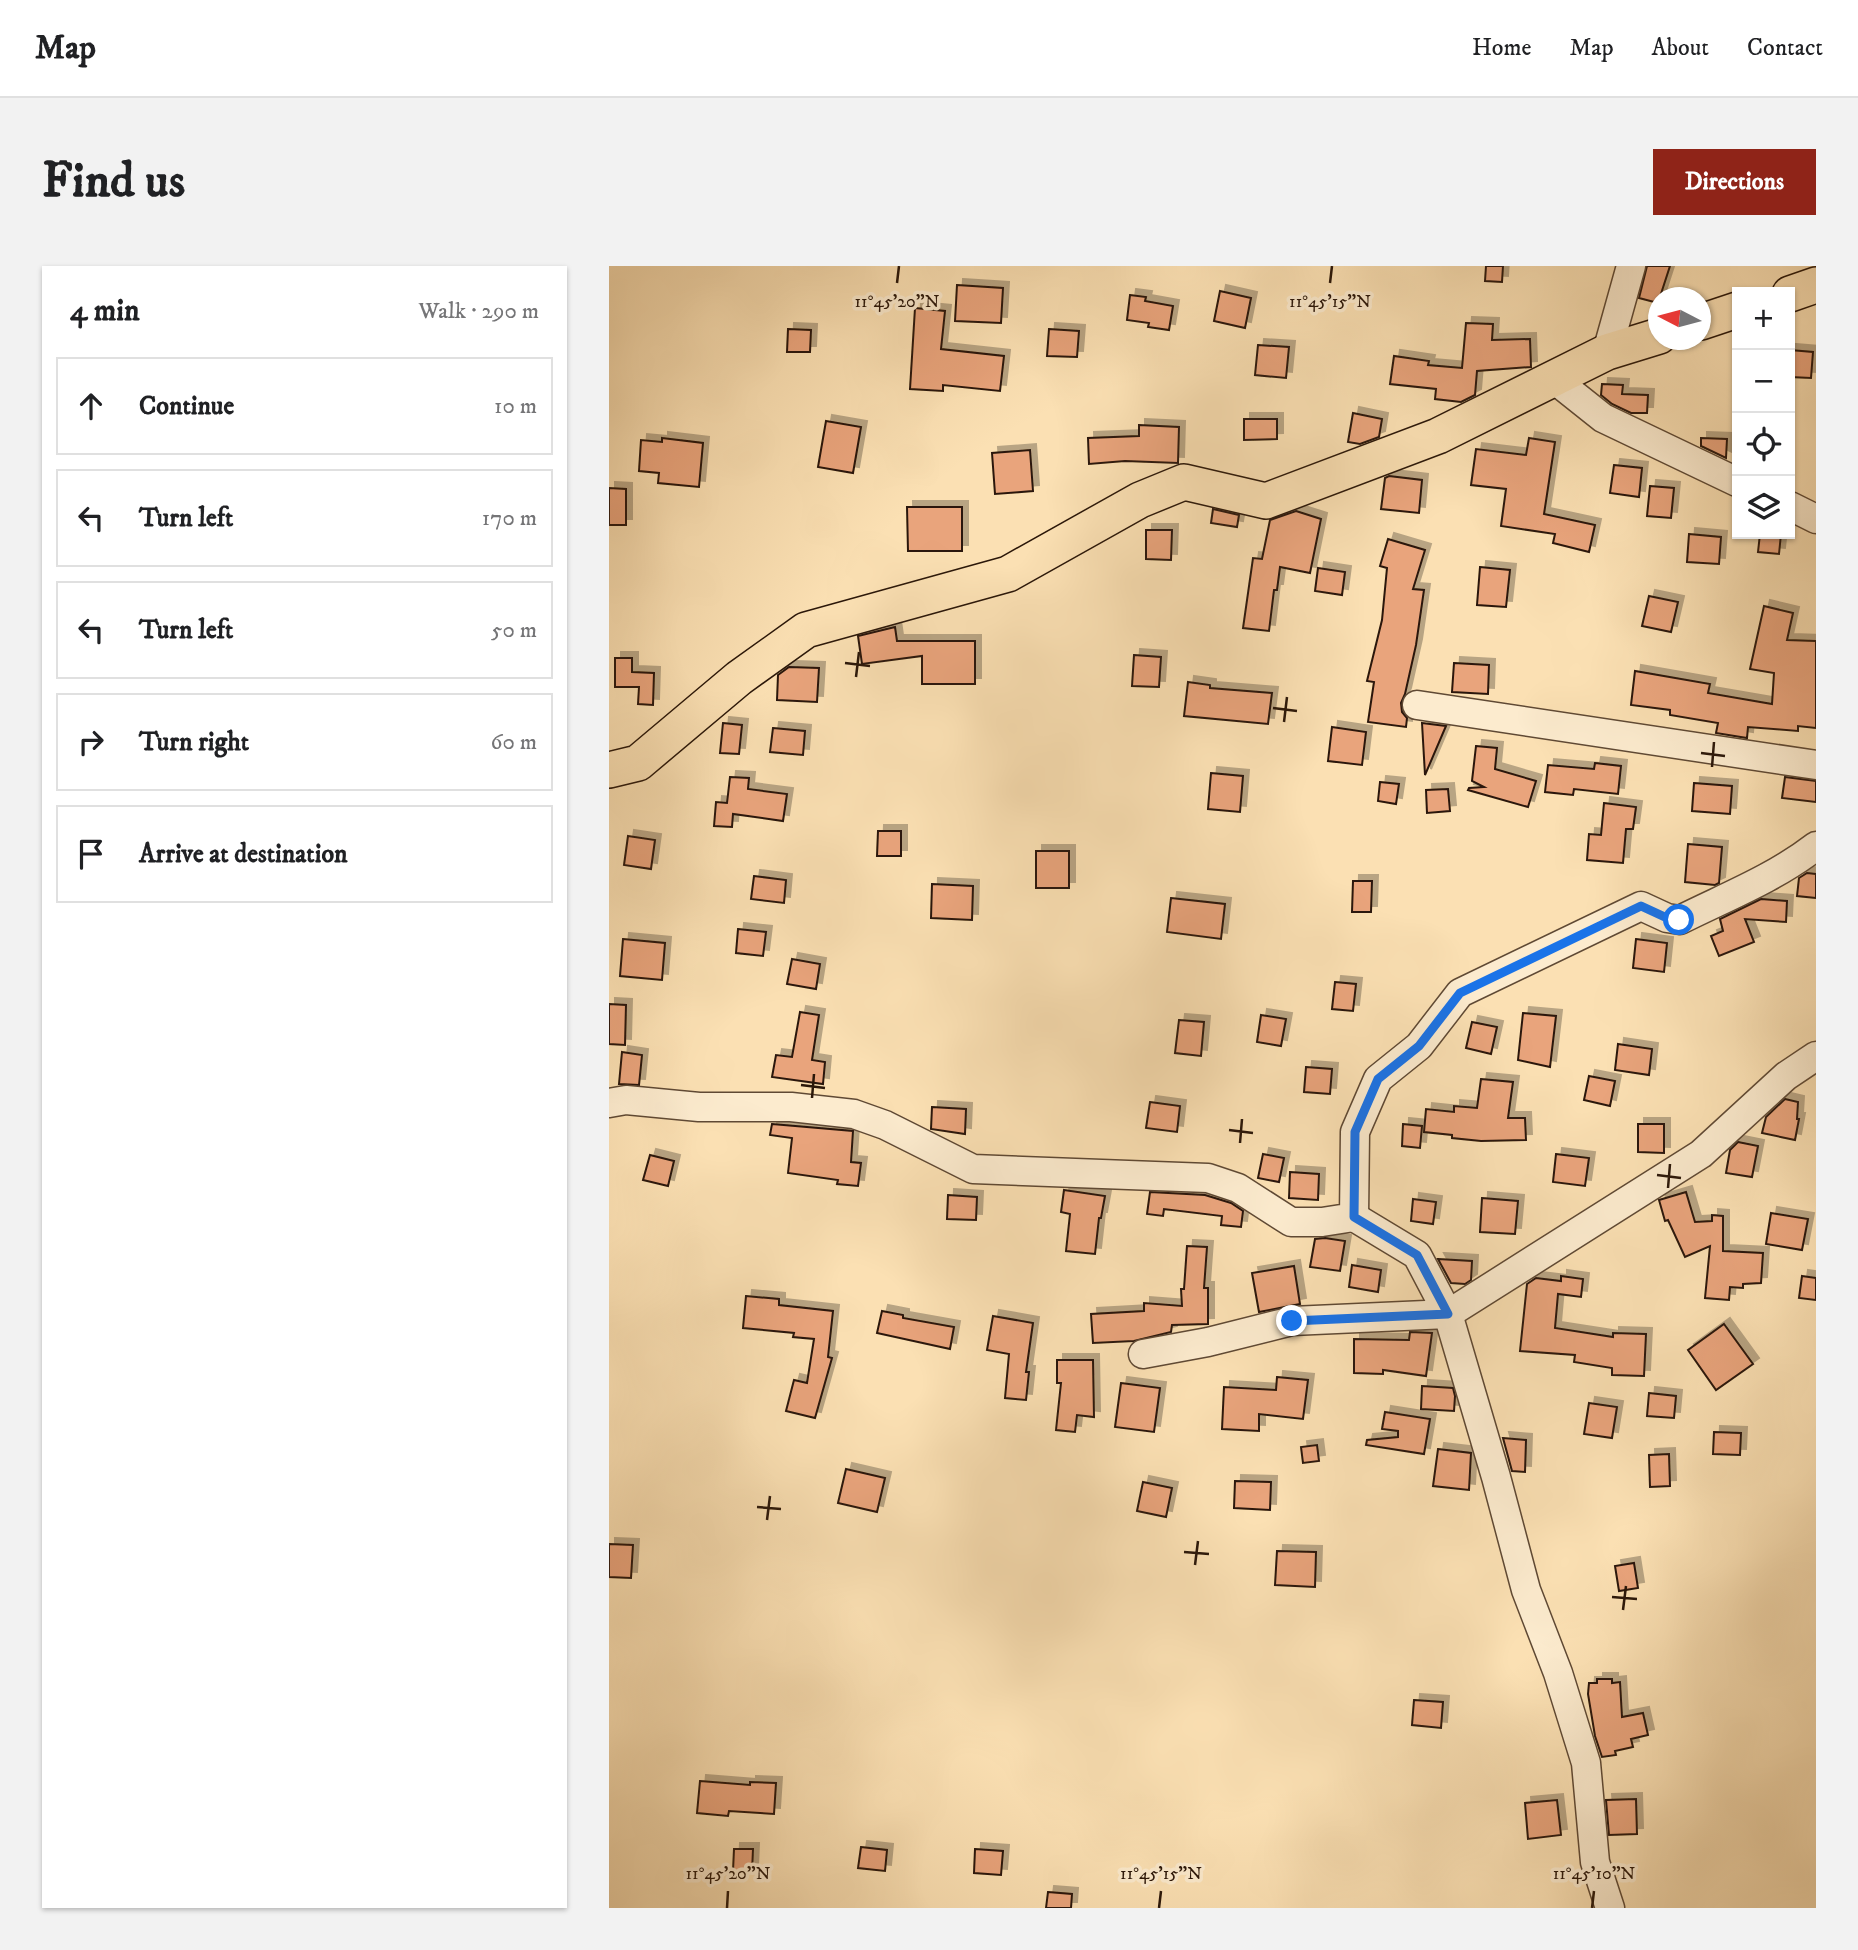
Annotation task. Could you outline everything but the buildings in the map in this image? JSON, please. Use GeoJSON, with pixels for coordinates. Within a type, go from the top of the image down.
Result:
{"type":"FeatureCollection","features":[{"type":"Feature","properties":{"kind":"main road"},"geometry":{"type":"LineString","coordinates":[[1795,292],[1816,285]]}},
{"type":"Feature","properties":{"kind":"main road"},"geometry":{"type":"LineString","coordinates":[[1711,318],[1732,312]]}},
{"type":"Feature","properties":{"kind":"main road"},"geometry":{"type":"LineString","coordinates":[[609,771],[638,763],[739,678],[806,630],[1008,574],[1140,500],[1184,482],[1266,501],[1438,436],[1607,352],[1648,339]]}},
{"type":"Feature","properties":{"kind":"street"},"geometry":{"type":"LineString","coordinates":[[1607,352],[1631,266]]}},
{"type":"Feature","properties":{"kind":"street"},"geometry":{"type":"LineString","coordinates":[[1553,379],[1603,418],[1732,480]]}},
{"type":"Feature","properties":{"kind":"street"},"geometry":{"type":"LineString","coordinates":[[1795,508],[1816,519]]}},
{"type":"Feature","properties":{"kind":"street"},"geometry":{"type":"LineString","coordinates":[[1417,705],[1816,765]]}},
{"type":"Feature","properties":{"kind":"street"},"geometry":{"type":"LineString","coordinates":[[1354,1217],[1355,1132],[1378,1079],[1419,1046],[1460,993],[1641,906],[1667,918],[1679,920],[1757,885],[1816,846]]}},
{"type":"Feature","properties":{"kind":"street"},"geometry":{"type":"LineString","coordinates":[[1143,1354],[1208,1342],[1292,1321],[1448,1314],[1701,1154],[1786,1076],[1816,1056]]}},
{"type":"Feature","properties":{"kind":"street"},"geometry":{"type":"LineString","coordinates":[[609,1103],[626,1100],[699,1107],[791,1107],[854,1114],[884,1125],[973,1169],[1208,1178],[1238,1188],[1291,1222],[1322,1222],[1354,1217],[1417,1255],[1448,1314],[1526,1590],[1558,1673],[1586,1763],[1595,1862],[1611,1908]]}},
{"type":"Feature","properties":{"kind":"route"},"geometry":{"type":"LineString","coordinates":[[1292,1321],[1448,1314],[1417,1255],[1354,1217],[1355,1132],[1378,1079],[1419,1046],[1460,993],[1641,906],[1667,918],[1679,920]]}}]}
